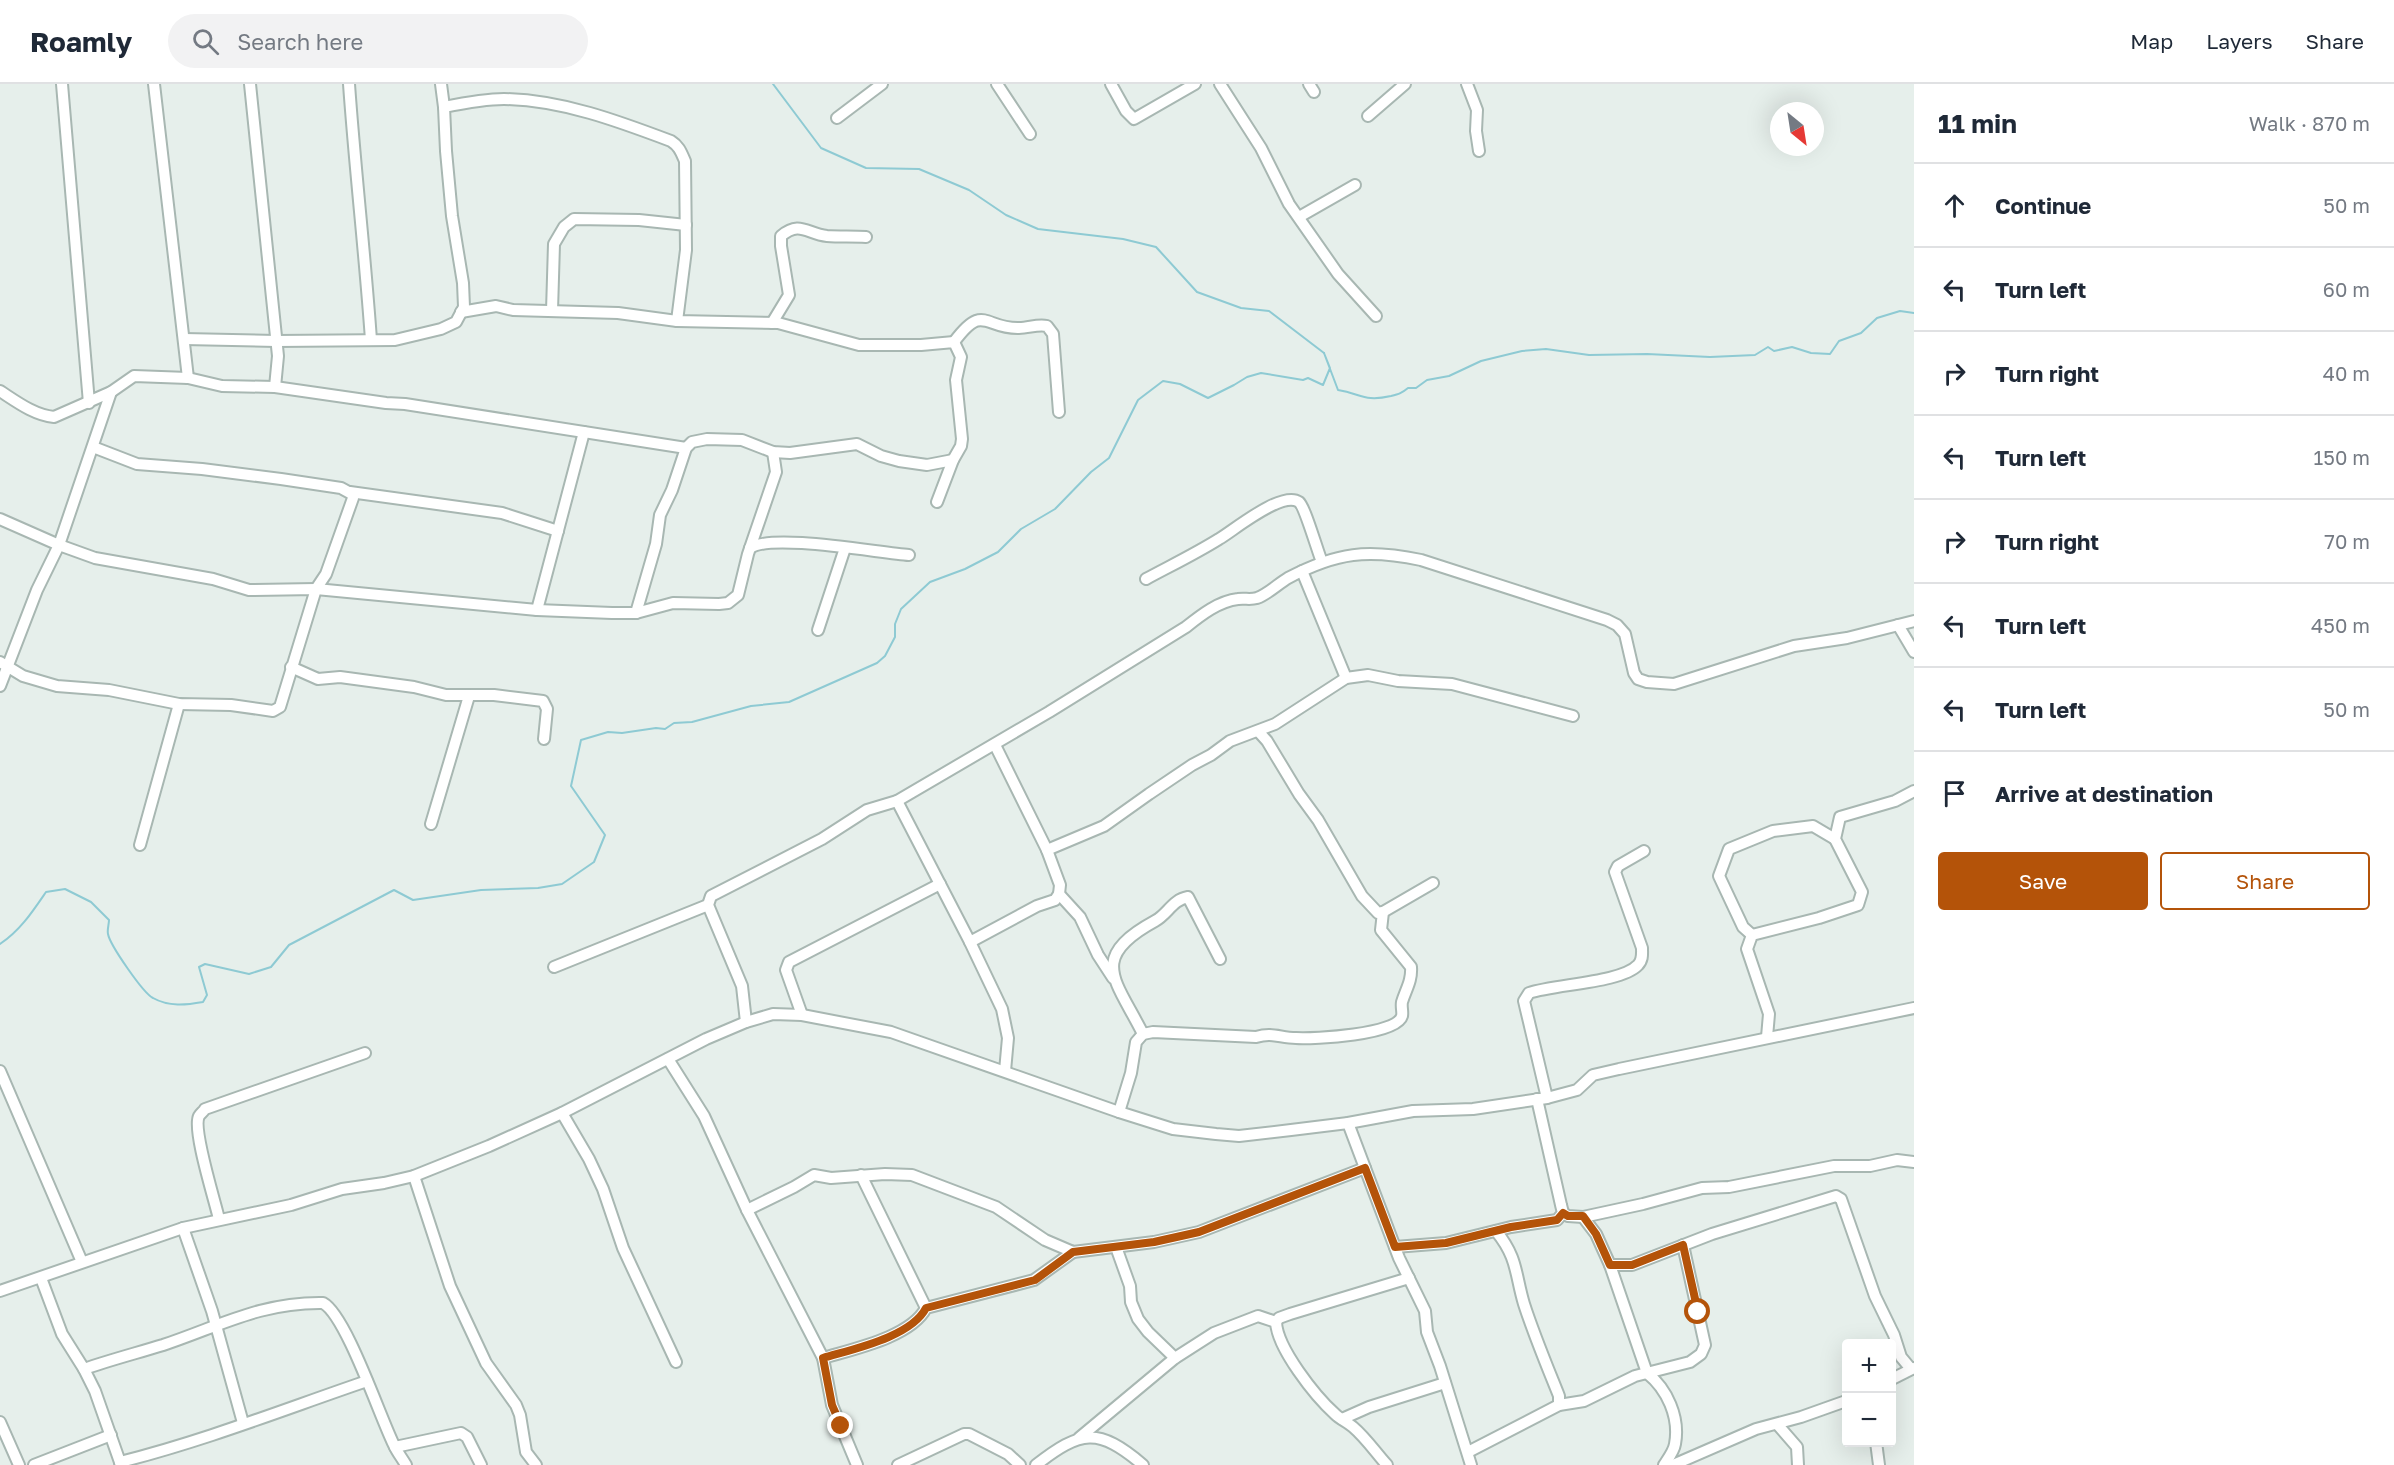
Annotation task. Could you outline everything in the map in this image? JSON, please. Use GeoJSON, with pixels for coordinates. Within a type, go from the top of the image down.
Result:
{"type":"FeatureCollection","features":[{"type":"Feature","properties":{"kind":"street"},"geometry":{"type":"LineString","coordinates":[[62,84],[89,403]]}},
{"type":"Feature","properties":{"kind":"street"},"geometry":{"type":"LineString","coordinates":[[154,84],[188,378]]}},
{"type":"Feature","properties":{"kind":"street"},"geometry":{"type":"LineString","coordinates":[[250,84],[278,356],[275,387]]}},
{"type":"Feature","properties":{"kind":"street"},"geometry":{"type":"LineString","coordinates":[[349,84],[356,174],[364,236],[371,340]]}},
{"type":"Feature","properties":{"kind":"street"},"geometry":{"type":"LineString","coordinates":[[184,339],[395,340],[441,329],[456,322],[464,307],[463,283],[452,216],[441,84]]}},
{"type":"Feature","properties":{"kind":"street"},"geometry":{"type":"LineString","coordinates":[[837,118],[882,84]]}},
{"type":"Feature","properties":{"kind":"street"},"geometry":{"type":"LineString","coordinates":[[997,84],[1030,134]]}},
{"type":"Feature","properties":{"kind":"street"},"geometry":{"type":"LineString","coordinates":[[1111,84],[1126,111],[1134,119],[1195,84]]}},
{"type":"Feature","properties":{"kind":"street"},"geometry":{"type":"LineString","coordinates":[[1220,84],[1261,148],[1289,204],[1338,274],[1376,316]]}},
{"type":"Feature","properties":{"kind":"street"},"geometry":{"type":"LineString","coordinates":[[1368,116],[1405,84]]}},
{"type":"Feature","properties":{"kind":"street"},"geometry":{"type":"LineString","coordinates":[[1467,84],[1477,110],[1476,131],[1479,151]]}},
{"type":"Feature","properties":{"kind":"street"},"geometry":{"type":"LineString","coordinates":[[444,107],[504,99],[527,101],[602,116],[678,145],[686,161],[686,250],[677,321]]}},
{"type":"Feature","properties":{"kind":"street"},"geometry":{"type":"LineString","coordinates":[[1299,217],[1354,185]]}},
{"type":"Feature","properties":{"kind":"street"},"geometry":{"type":"LineString","coordinates":[[552,311],[554,244],[564,227],[574,219],[639,220],[686,225]]}},
{"type":"Feature","properties":{"kind":"street"},"geometry":{"type":"LineString","coordinates":[[772,322],[789,295],[781,236],[789,229],[801,228],[824,236],[866,237]]}},
{"type":"Feature","properties":{"kind":"street"},"geometry":{"type":"LineString","coordinates":[[461,312],[496,306],[513,310],[618,313],[677,321],[772,322],[859,345],[921,345],[954,342],[967,325],[984,318],[1018,328],[1047,326],[1053,334],[1059,412]]}},
{"type":"Feature","properties":{"kind":"street"},"geometry":{"type":"LineString","coordinates":[[937,502],[953,460],[961,447],[962,439],[956,380],[961,357],[954,342]]}},
{"type":"Feature","properties":{"kind":"street"},"geometry":{"type":"LineString","coordinates":[[0,390],[44,416],[54,417],[111,392],[134,376],[188,378],[222,386],[275,387],[405,404],[686,448]]}},
{"type":"Feature","properties":{"kind":"street"},"geometry":{"type":"LineString","coordinates":[[0,686],[3,665],[59,546],[111,392]]}},
{"type":"Feature","properties":{"kind":"street"},"geometry":{"type":"LineString","coordinates":[[537,610],[584,432]]}},
{"type":"Feature","properties":{"kind":"street"},"geometry":{"type":"LineString","coordinates":[[636,613],[656,544],[660,515],[672,490],[686,448],[696,440],[742,440],[772,452],[790,453],[857,444],[899,461],[927,465],[953,460]]}},
{"type":"Feature","properties":{"kind":"street"},"geometry":{"type":"LineString","coordinates":[[93,447],[137,464],[202,469],[502,513],[558,531]]}},
{"type":"Feature","properties":{"kind":"street"},"geometry":{"type":"LineString","coordinates":[[0,519],[59,546],[95,558],[213,579],[243,589],[316,589],[537,610],[636,613],[674,603],[719,604],[734,599],[741,589],[750,548],[776,472],[772,452]]}},
{"type":"Feature","properties":{"kind":"street"},"geometry":{"type":"LineString","coordinates":[[3,665],[23,676],[57,686],[109,690],[179,704],[231,705],[273,711],[280,707],[316,589],[326,574],[353,498],[350,492]]}},
{"type":"Feature","properties":{"kind":"street"},"geometry":{"type":"LineString","coordinates":[[1146,579],[1221,538],[1263,510],[1286,500],[1294,500],[1302,506],[1322,562]]}},
{"type":"Feature","properties":{"kind":"street"},"geometry":{"type":"LineString","coordinates":[[750,548],[760,544],[801,543],[909,555]]}},
{"type":"Feature","properties":{"kind":"street"},"geometry":{"type":"LineString","coordinates":[[818,630],[845,548]]}},
{"type":"Feature","properties":{"kind":"street"},"geometry":{"type":"LineString","coordinates":[[746,1022],[742,986],[708,904],[711,896],[822,839],[859,815],[897,801],[995,745],[1186,627],[1205,612],[1237,599],[1259,597],[1302,571],[1322,562],[1363,552],[1392,554],[1422,560],[1607,620],[1617,625],[1624,634],[1634,673],[1638,679],[1647,682],[1674,684],[1794,646],[1847,638],[1914,621]]}},
{"type":"Feature","properties":{"kind":"street"},"geometry":{"type":"LineString","coordinates":[[1302,571],[1346,678]]}},
{"type":"Feature","properties":{"kind":"street"},"geometry":{"type":"LineString","coordinates":[[1898,625],[1914,652]]}},
{"type":"Feature","properties":{"kind":"street"},"geometry":{"type":"LineString","coordinates":[[291,667],[318,679],[340,677],[414,687],[446,695],[494,695],[543,701],[547,710],[544,739]]}},
{"type":"Feature","properties":{"kind":"street"},"geometry":{"type":"LineString","coordinates":[[1047,850],[1104,826],[1166,782],[1230,741],[1275,724],[1346,678],[1368,675],[1398,681],[1452,684],[1573,716]]}},
{"type":"Feature","properties":{"kind":"street"},"geometry":{"type":"LineString","coordinates":[[431,824],[469,696]]}},
{"type":"Feature","properties":{"kind":"street"},"geometry":{"type":"LineString","coordinates":[[140,845],[179,704]]}},
{"type":"Feature","properties":{"kind":"street"},"geometry":{"type":"LineString","coordinates":[[1258,731],[1267,741],[1299,794],[1318,820],[1362,896],[1372,908],[1378,913],[1383,912],[1433,884]]}},
{"type":"Feature","properties":{"kind":"street"},"geometry":{"type":"LineString","coordinates":[[970,942],[1037,906],[1056,900],[1059,894],[1060,885],[1047,850],[995,745]]}},
{"type":"Feature","properties":{"kind":"street"},"geometry":{"type":"LineString","coordinates":[[1835,839],[1840,817],[1895,801],[1914,791]]}},
{"type":"Feature","properties":{"kind":"street"},"geometry":{"type":"LineString","coordinates":[[897,801],[999,1002],[1006,1022],[1008,1038],[1005,1071]]}},
{"type":"Feature","properties":{"kind":"street"},"geometry":{"type":"LineString","coordinates":[[1814,826],[1835,839],[1862,892],[1858,905],[1819,918],[1752,935],[1743,927],[1719,876],[1729,849],[1773,831],[1814,826]]}},
{"type":"Feature","properties":{"kind":"street"},"geometry":{"type":"LineString","coordinates":[[1644,851],[1618,866],[1614,872],[1642,948],[1642,959],[1637,967],[1620,975],[1590,982],[1546,987],[1529,993],[1524,1001],[1563,1213],[1568,1216],[1583,1216],[1643,1204],[1702,1188],[1729,1187],[1834,1166],[1870,1166],[1897,1160],[1914,1162]]}},
{"type":"Feature","properties":{"kind":"street"},"geometry":{"type":"LineString","coordinates":[[802,1015],[786,970],[789,962],[940,884]]}},
{"type":"Feature","properties":{"kind":"street"},"geometry":{"type":"LineString","coordinates":[[1059,894],[1080,917],[1098,955],[1143,1034]]}},
{"type":"Feature","properties":{"kind":"street"},"geometry":{"type":"LineString","coordinates":[[1113,978],[1113,956],[1119,946],[1158,920],[1171,905],[1188,897],[1220,959]]}},
{"type":"Feature","properties":{"kind":"street"},"geometry":{"type":"LineString","coordinates":[[554,968],[708,904]]}},
{"type":"Feature","properties":{"kind":"street"},"geometry":{"type":"LineString","coordinates":[[1119,1112],[1131,1073],[1136,1042],[1143,1034],[1153,1032],[1256,1037],[1268,1033],[1294,1038],[1322,1038],[1360,1034],[1395,1024],[1402,1016],[1402,1002],[1412,975],[1411,967],[1381,930],[1383,912]]}},
{"type":"Feature","properties":{"kind":"street"},"geometry":{"type":"LineString","coordinates":[[1752,935],[1747,949],[1769,1014],[1767,1037]]}},
{"type":"Feature","properties":{"kind":"street"},"geometry":{"type":"LineString","coordinates":[[0,1291],[183,1228],[291,1205],[342,1190],[414,1176],[562,1113],[706,1039],[746,1022],[773,1014],[802,1015],[891,1032],[1173,1129],[1239,1136],[1348,1123],[1413,1111],[1473,1109],[1542,1099],[1577,1090],[1593,1076],[1767,1037],[1914,1008]]}},
{"type":"Feature","properties":{"kind":"street"},"geometry":{"type":"LineString","coordinates":[[219,1219],[197,1124],[199,1116],[205,1109],[365,1053]]}},
{"type":"Feature","properties":{"kind":"street"},"geometry":{"type":"LineString","coordinates":[[668,1059],[704,1116],[747,1210],[823,1358],[832,1405],[856,1465]]}},
{"type":"Feature","properties":{"kind":"street"},"geometry":{"type":"LineString","coordinates":[[0,1071],[82,1262]]}},
{"type":"Feature","properties":{"kind":"street"},"geometry":{"type":"LineString","coordinates":[[562,1113],[603,1189],[623,1248],[676,1362]]}},
{"type":"Feature","properties":{"kind":"street"},"geometry":{"type":"LineString","coordinates":[[1348,1123],[1395,1247],[1425,1311],[1427,1332],[1471,1465]]}},
{"type":"Feature","properties":{"kind":"street"},"geometry":{"type":"LineString","coordinates":[[823,1358],[892,1337],[922,1314],[926,1308],[1035,1280],[1073,1252],[1154,1242],[1199,1232],[1365,1168]]}},
{"type":"Feature","properties":{"kind":"street"},"geometry":{"type":"LineString","coordinates":[[747,1210],[814,1175],[831,1178],[885,1174],[912,1175],[996,1207],[1046,1240],[1073,1252]]}},
{"type":"Feature","properties":{"kind":"street"},"geometry":{"type":"LineString","coordinates":[[861,1175],[926,1308]]}},
{"type":"Feature","properties":{"kind":"street"},"geometry":{"type":"LineString","coordinates":[[414,1176],[450,1286],[486,1363],[516,1405],[520,1415],[526,1452],[536,1465]]}},
{"type":"Feature","properties":{"kind":"street"},"geometry":{"type":"LineString","coordinates":[[1610,1265],[1632,1265],[1712,1234],[1836,1196],[1841,1199],[1875,1296],[1902,1357],[1912,1369],[1896,1378]]}},
{"type":"Feature","properties":{"kind":"street"},"geometry":{"type":"LineString","coordinates":[[1395,1247],[1446,1243],[1557,1220],[1563,1213]]}},
{"type":"Feature","properties":{"kind":"street"},"geometry":{"type":"LineString","coordinates":[[1583,1216],[1596,1234],[1610,1265],[1647,1373],[1660,1383],[1676,1419],[1675,1446],[1664,1465]]}},
{"type":"Feature","properties":{"kind":"street"},"geometry":{"type":"LineString","coordinates":[[183,1228],[215,1324],[243,1423]]}},
{"type":"Feature","properties":{"kind":"street"},"geometry":{"type":"LineString","coordinates":[[1496,1231],[1505,1242],[1518,1269],[1524,1303],[1559,1396],[1559,1405]]}},
{"type":"Feature","properties":{"kind":"street"},"geometry":{"type":"LineString","coordinates":[[1468,1452],[1559,1405],[1584,1401],[1635,1376],[1690,1362],[1701,1354],[1705,1345],[1683,1245]]}},
{"type":"Feature","properties":{"kind":"street"},"geometry":{"type":"LineString","coordinates":[[1116,1247],[1130,1286],[1131,1302],[1138,1319],[1175,1358]]}},
{"type":"Feature","properties":{"kind":"street"},"geometry":{"type":"LineString","coordinates":[[40,1278],[62,1334],[95,1391],[121,1463],[212,1436],[243,1423],[367,1381]]}},
{"type":"Feature","properties":{"kind":"street"},"geometry":{"type":"LineString","coordinates":[[1387,1465],[1354,1428],[1306,1383],[1283,1345],[1276,1322],[1279,1318],[1290,1314],[1409,1278]]}},
{"type":"Feature","properties":{"kind":"street"},"geometry":{"type":"LineString","coordinates":[[84,1369],[164,1344],[215,1324],[267,1309],[300,1302],[323,1303],[333,1313],[350,1343],[395,1447],[406,1465]]}},
{"type":"Feature","properties":{"kind":"street"},"geometry":{"type":"LineString","coordinates":[[1036,1465],[1079,1438],[1175,1358],[1214,1333],[1258,1316],[1276,1322]]}},
{"type":"Feature","properties":{"kind":"street"},"geometry":{"type":"LineString","coordinates":[[1342,1419],[1369,1407],[1445,1383]]}},
{"type":"Feature","properties":{"kind":"street"},"geometry":{"type":"LineString","coordinates":[[1673,1465],[1756,1429],[1842,1402]]}},
{"type":"Feature","properties":{"kind":"street"},"geometry":{"type":"LineString","coordinates":[[0,1422],[19,1465]]}},
{"type":"Feature","properties":{"kind":"street"},"geometry":{"type":"LineString","coordinates":[[1777,1424],[1797,1447],[1798,1465]]}},
{"type":"Feature","properties":{"kind":"street"},"geometry":{"type":"LineString","coordinates":[[395,1447],[461,1433],[467,1437],[481,1465]]}},
{"type":"Feature","properties":{"kind":"street"},"geometry":{"type":"LineString","coordinates":[[898,1465],[964,1434],[969,1434],[1008,1454],[1020,1465]]}},
{"type":"Feature","properties":{"kind":"street"},"geometry":{"type":"LineString","coordinates":[[34,1465],[111,1435]]}},
{"type":"Feature","properties":{"kind":"street"},"geometry":{"type":"LineString","coordinates":[[1079,1438],[1097,1437],[1129,1454],[1143,1465]]}},
{"type":"Feature","properties":{"kind":"street"},"geometry":{"type":"LineString","coordinates":[[1877,1447],[1879,1465]]}},
{"type":"Feature","properties":{"kind":"waterway"},"geometry":{"type":"LineString","coordinates":[[773,84],[821,148],[866,168],[919,169],[969,190],[1006,215],[1038,229],[1123,239],[1156,247],[1197,292],[1241,308],[1269,311],[1324,353]]}},
{"type":"Feature","properties":{"kind":"waterway"},"geometry":{"type":"LineString","coordinates":[[0,944],[20,927],[46,892],[65,889],[91,902],[109,920],[108,932],[114,948],[148,994],[165,1003],[190,1004],[203,1002],[207,995],[199,967],[205,964],[249,974],[271,967],[289,945],[394,890],[413,900],[481,890],[538,888],[562,884],[594,862],[605,835],[571,786],[581,740],[608,732],[665,729],[674,723],[692,722],[751,706],[789,702],[877,663],[885,656],[895,637],[895,624],[901,609],[930,582],[965,569],[998,552],[1021,529],[1055,509],[1091,472],[1109,458],[1138,400],[1163,381],[1180,384],[1208,398],[1247,377],[1261,373],[1303,380],[1308,378],[1323,385],[1330,368],[1324,353],[1338,390],[1369,398],[1382,398],[1398,394],[1408,388],[1416,388],[1427,380],[1449,376],[1481,361],[1522,351],[1546,349],[1589,355],[1647,354],[1710,357],[1755,355],[1768,347],[1774,351],[1792,347],[1811,353],[1830,354],[1839,341],[1861,333],[1877,318],[1900,311],[1914,313]]}},
{"type":"Feature","properties":{"kind":"route"},"geometry":{"type":"LineString","coordinates":[[841,1426],[832,1405],[823,1358],[892,1337],[934,1304],[977,1296],[1035,1280],[1073,1252],[1154,1242],[1199,1232],[1365,1168],[1395,1247],[1446,1243],[1511,1227],[1557,1220],[1563,1213],[1568,1216],[1583,1216],[1596,1234],[1610,1265],[1632,1265],[1683,1245],[1698,1312]]}}]}
